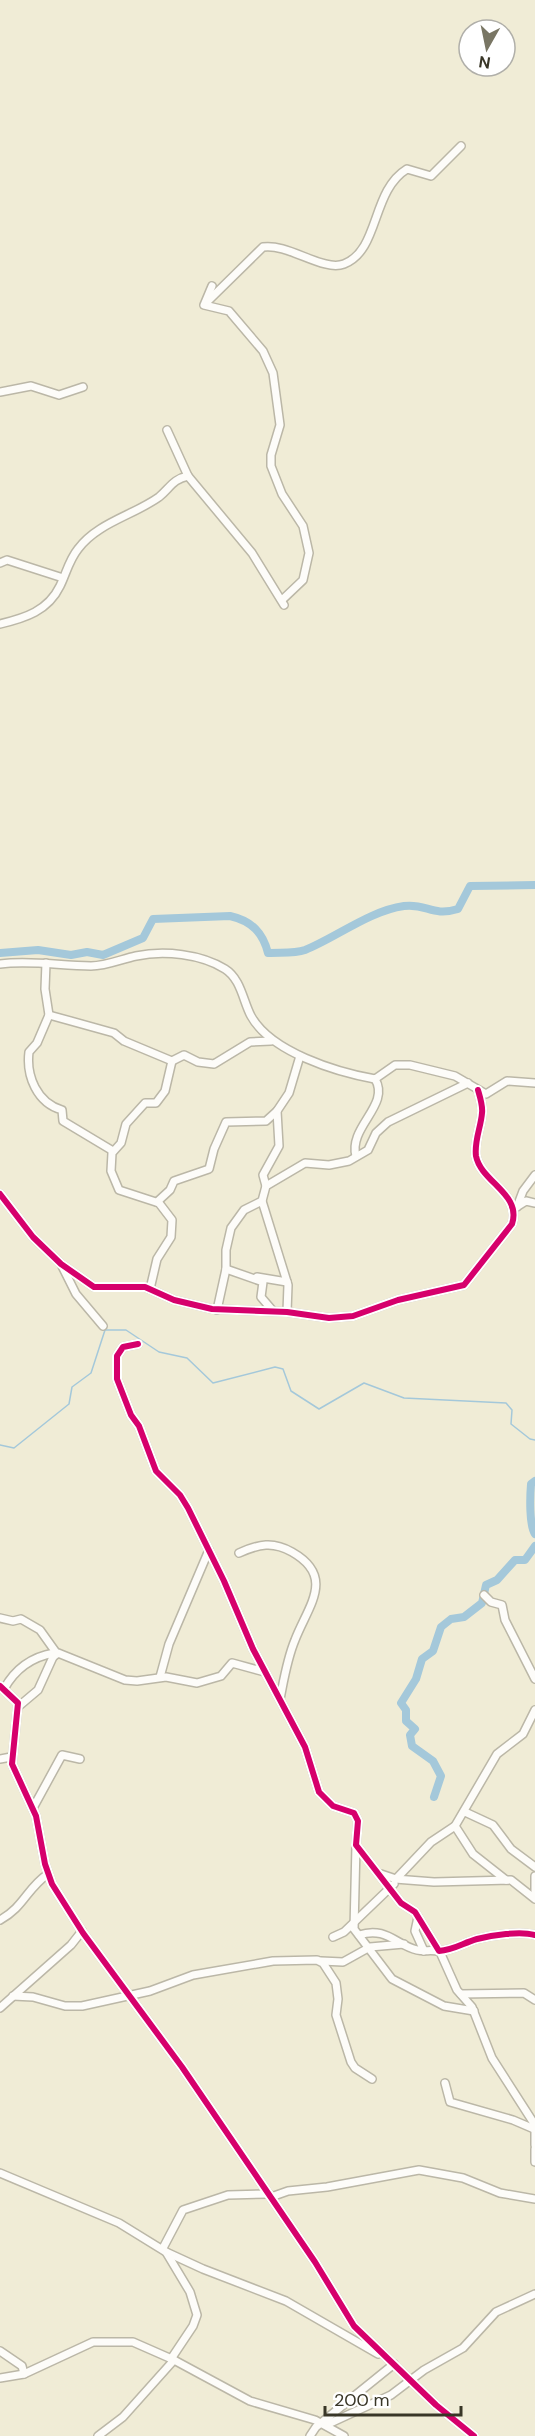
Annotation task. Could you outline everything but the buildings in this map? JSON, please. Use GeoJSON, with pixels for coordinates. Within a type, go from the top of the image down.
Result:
{"type":"FeatureCollection","features":[{"type":"Feature","properties":{"kind":"street"},"geometry":{"type":"LineString","coordinates":[[204,305],[263,248],[282,248],[340,265],[358,256],[369,237],[375,213],[396,178],[407,169],[430,177],[461,146]]}},
{"type":"Feature","properties":{"kind":"street"},"geometry":{"type":"LineString","coordinates":[[204,305],[212,286]]}},
{"type":"Feature","properties":{"kind":"street"},"geometry":{"type":"LineString","coordinates":[[167,430],[188,476],[252,553],[283,602],[303,580],[309,553],[303,526],[286,502],[271,466],[271,455],[280,425],[273,373],[263,351],[230,311],[204,305]]}},
{"type":"Feature","properties":{"kind":"street"},"geometry":{"type":"LineString","coordinates":[[0,392],[31,386],[59,395],[83,387]]}},
{"type":"Feature","properties":{"kind":"street"},"geometry":{"type":"LineString","coordinates":[[0,624],[40,610],[55,594],[74,555],[84,542],[112,522],[160,496],[175,480],[188,476]]}},
{"type":"Feature","properties":{"kind":"street"},"geometry":{"type":"LineString","coordinates":[[0,563],[7,560],[63,578]]}},
{"type":"Feature","properties":{"kind":"street"},"geometry":{"type":"LineString","coordinates":[[0,964],[46,963],[94,966],[154,954],[186,955],[225,968],[235,978],[252,1018],[274,1042],[300,1056],[375,1079],[379,1087],[378,1099],[358,1134],[354,1148],[356,1156]]}},
{"type":"Feature","properties":{"kind":"street"},"geometry":{"type":"LineString","coordinates":[[46,963],[45,989],[49,1015],[37,1043],[29,1052],[28,1065],[33,1086],[52,1107],[62,1110],[63,1121],[113,1151]]}},
{"type":"Feature","properties":{"kind":"street"},"geometry":{"type":"LineString","coordinates":[[49,1015],[114,1033],[124,1041],[172,1061]]}},
{"type":"Feature","properties":{"kind":"street"},"geometry":{"type":"LineString","coordinates":[[150,1288],[157,1259],[170,1241],[173,1226],[171,1217],[157,1202],[119,1190],[111,1171],[113,1151],[121,1143],[126,1124],[145,1103],[156,1103],[163,1095],[172,1061],[184,1055],[198,1062],[214,1064],[250,1042],[274,1042]]}},
{"type":"Feature","properties":{"kind":"street"},"geometry":{"type":"LineString","coordinates":[[157,1202],[172,1188],[174,1182],[209,1168],[214,1149],[226,1122],[266,1121],[277,1111],[289,1093],[300,1056]]}},
{"type":"Feature","properties":{"kind":"street"},"geometry":{"type":"LineString","coordinates":[[375,1079],[391,1067],[401,1064],[420,1066],[455,1076],[486,1094],[510,1080],[535,1083]]}},
{"type":"Feature","properties":{"kind":"street"},"geometry":{"type":"LineString","coordinates":[[266,1186],[305,1163],[334,1165],[368,1150],[376,1133],[388,1122],[468,1083]]}},
{"type":"Feature","properties":{"kind":"street"},"geometry":{"type":"LineString","coordinates":[[478,1090],[482,1113],[476,1155],[482,1169],[516,1209]]}},
{"type":"Feature","properties":{"kind":"street"},"geometry":{"type":"LineString","coordinates":[[277,1111],[280,1142],[263,1175],[266,1186],[262,1201],[287,1282],[287,1312]]}},
{"type":"Feature","properties":{"kind":"street"},"geometry":{"type":"LineString","coordinates":[[0,1194],[33,1237],[61,1264],[94,1287],[150,1288],[174,1300],[217,1310],[273,1311],[340,1318],[398,1300],[459,1288],[513,1224],[523,1191],[535,1175]]}},
{"type":"Feature","properties":{"kind":"street"},"geometry":{"type":"LineString","coordinates":[[217,1310],[226,1269],[226,1245],[234,1223],[244,1210],[262,1201]]}},
{"type":"Feature","properties":{"kind":"street"},"geometry":{"type":"LineString","coordinates":[[516,1209],[526,1201],[535,1203]]}},
{"type":"Feature","properties":{"kind":"street"},"geometry":{"type":"LineString","coordinates":[[61,1264],[76,1294],[103,1326]]}},
{"type":"Feature","properties":{"kind":"street"},"geometry":{"type":"LineString","coordinates":[[226,1269],[250,1276],[287,1282]]}},
{"type":"Feature","properties":{"kind":"street"},"geometry":{"type":"LineString","coordinates":[[250,1276],[263,1282],[261,1297],[273,1311]]}},
{"type":"Feature","properties":{"kind":"street"},"geometry":{"type":"LineString","coordinates":[[138,1344],[129,1344],[119,1352],[116,1361],[117,1379],[131,1415],[139,1425],[158,1475],[180,1495],[209,1550],[265,1672],[305,1747],[320,1792],[333,1806],[352,1811],[357,1816],[354,1929],[370,1947],[392,1979],[444,2006],[474,2011]]}},
{"type":"Feature","properties":{"kind":"street"},"geometry":{"type":"LineString","coordinates":[[239,1553],[259,1545],[279,1546],[307,1563],[316,1577],[316,1592],[295,1640],[280,1699]]}},
{"type":"Feature","properties":{"kind":"street"},"geometry":{"type":"LineString","coordinates":[[160,1677],[169,1644],[209,1550]]}},
{"type":"Feature","properties":{"kind":"street"},"geometry":{"type":"LineString","coordinates":[[484,1595],[491,1602],[502,1605],[505,1620],[535,1679]]}},
{"type":"Feature","properties":{"kind":"street"},"geometry":{"type":"LineString","coordinates":[[0,1618],[13,1621],[21,1619],[32,1625],[45,1636],[54,1655],[38,1690],[19,1706],[4,1759],[33,1808],[48,1874],[82,1930],[160,2036],[270,2196],[354,2326],[383,2356]]}},
{"type":"Feature","properties":{"kind":"street"},"geometry":{"type":"LineString","coordinates":[[19,1706],[2,1687],[28,1661],[59,1653],[125,1680],[137,1681],[160,1677],[197,1683],[221,1676],[232,1663],[265,1672]]}},
{"type":"Feature","properties":{"kind":"street"},"geometry":{"type":"LineString","coordinates":[[333,1938],[345,1932],[431,1842],[455,1826],[489,1768],[519,1743],[535,1710]]}},
{"type":"Feature","properties":{"kind":"street"},"geometry":{"type":"LineString","coordinates":[[33,1808],[62,1755],[80,1759]]}},
{"type":"Feature","properties":{"kind":"street"},"geometry":{"type":"LineString","coordinates":[[465,1812],[493,1825],[511,1849],[535,1868]]}},
{"type":"Feature","properties":{"kind":"street"},"geometry":{"type":"LineString","coordinates":[[455,1826],[473,1854],[506,1880]]}},
{"type":"Feature","properties":{"kind":"street"},"geometry":{"type":"LineString","coordinates":[[356,1845],[401,1903],[418,1917],[461,1994],[474,2011],[488,2050],[535,2127],[535,2162]]}},
{"type":"Feature","properties":{"kind":"street"},"geometry":{"type":"LineString","coordinates":[[379,1873],[397,1880],[434,1882],[506,1880],[517,1882],[535,1898]]}},
{"type":"Feature","properties":{"kind":"street"},"geometry":{"type":"LineString","coordinates":[[0,1920],[21,1906],[32,1887],[48,1874]]}},
{"type":"Feature","properties":{"kind":"street"},"geometry":{"type":"LineString","coordinates":[[535,1876],[535,1898]]}},
{"type":"Feature","properties":{"kind":"street"},"geometry":{"type":"LineString","coordinates":[[418,1917],[415,1931],[424,1951]]}},
{"type":"Feature","properties":{"kind":"street"},"geometry":{"type":"LineString","coordinates":[[0,2007],[71,1945],[82,1930]]}},
{"type":"Feature","properties":{"kind":"street"},"geometry":{"type":"LineString","coordinates":[[359,1935],[369,1933],[388,1936],[424,1951],[452,1950],[477,1939],[512,1933],[535,1935]]}},
{"type":"Feature","properties":{"kind":"street"},"geometry":{"type":"LineString","coordinates":[[13,1996],[33,1997],[73,2007],[129,1996],[193,1975],[257,1963],[302,1959],[343,1962],[370,1947],[404,1944]]}},
{"type":"Feature","properties":{"kind":"street"},"geometry":{"type":"LineString","coordinates":[[321,1961],[336,1983],[338,1999],[336,2015],[351,2062],[355,2068],[372,2079]]}},
{"type":"Feature","properties":{"kind":"street"},"geometry":{"type":"LineString","coordinates":[[461,1994],[524,1993],[535,2000]]}},
{"type":"Feature","properties":{"kind":"street"},"geometry":{"type":"LineString","coordinates":[[445,2083],[450,2102],[535,2127]]}},
{"type":"Feature","properties":{"kind":"street"},"geometry":{"type":"LineString","coordinates":[[165,2250],[183,2210],[228,2194],[270,2196],[288,2191],[327,2187],[419,2170],[463,2178],[500,2193],[535,2199]]}},
{"type":"Feature","properties":{"kind":"street"},"geometry":{"type":"LineString","coordinates":[[0,2173],[119,2223],[203,2270],[286,2301],[383,2356],[474,2436]]}},
{"type":"Feature","properties":{"kind":"street"},"geometry":{"type":"LineString","coordinates":[[98,2436],[123,2416],[172,2359],[193,2326],[197,2315],[190,2292],[165,2250]]}},
{"type":"Feature","properties":{"kind":"street"},"geometry":{"type":"LineString","coordinates":[[324,2424],[391,2395],[411,2379],[464,2348],[496,2312],[535,2294]]}},
{"type":"Feature","properties":{"kind":"street"},"geometry":{"type":"LineString","coordinates":[[0,2378],[24,2374],[93,2342],[133,2342],[172,2359],[250,2401],[324,2424],[344,2436]]}},
{"type":"Feature","properties":{"kind":"street"},"geometry":{"type":"LineString","coordinates":[[0,2351],[22,2366],[24,2374]]}},
{"type":"Feature","properties":{"kind":"street"},"geometry":{"type":"LineString","coordinates":[[310,2436],[394,2364]]}},
{"type":"Feature","properties":{"kind":"waterway"},"geometry":{"type":"LineString","coordinates":[[0,953],[38,950],[71,955],[87,952],[103,955],[143,938],[153,919],[230,916],[245,921],[255,929],[263,939],[268,953],[296,952],[317,945],[378,913],[391,909],[404,906],[418,906],[436,911],[458,909],[470,886],[535,885]]}},
{"type":"Feature","properties":{"kind":"waterway"},"geometry":{"type":"LineString","coordinates":[[0,1445],[14,1448],[69,1404],[72,1387],[91,1373],[105,1330],[126,1330],[159,1352],[187,1358],[213,1383],[275,1367],[283,1369],[291,1391],[319,1409],[364,1383],[404,1398],[506,1403],[512,1410],[511,1424],[530,1439],[535,1440]]}},
{"type":"Feature","properties":{"kind":"waterway"},"geometry":{"type":"LineString","coordinates":[[535,1481],[531,1484],[530,1503],[535,1534]]}},
{"type":"Feature","properties":{"kind":"waterway"},"geometry":{"type":"LineString","coordinates":[[434,1797],[441,1776],[433,1761],[412,1746],[410,1735],[415,1729],[406,1721],[406,1710],[401,1703],[416,1679],[422,1659],[433,1651],[441,1627],[451,1619],[464,1617],[482,1603],[486,1585],[497,1580],[515,1560],[525,1560],[535,1546]]}},
{"type":"Feature","properties":{"kind":"cycle path"},"geometry":{"type":"LineString","coordinates":[[0,1194],[33,1237],[61,1264],[94,1287],[145,1287],[174,1300],[212,1309],[287,1312],[329,1318],[353,1316],[398,1300],[464,1285],[512,1224],[514,1214],[511,1204],[479,1165],[476,1156],[482,1110],[478,1090]]}},
{"type":"Feature","properties":{"kind":"cycle path"},"geometry":{"type":"LineString","coordinates":[[138,1344],[123,1347],[117,1356],[117,1379],[131,1415],[139,1426],[156,1471],[180,1495],[188,1508],[224,1581],[253,1649],[305,1747],[319,1792],[333,1806],[354,1813],[358,1821],[356,1845],[401,1903],[415,1912],[439,1951],[490,1936],[514,1933],[535,1935]]}},
{"type":"Feature","properties":{"kind":"cycle path"},"geometry":{"type":"LineString","coordinates":[[0,1686],[18,1703],[12,1764],[36,1816],[45,1864],[52,1884],[83,1933],[182,2067],[315,2262],[354,2326],[436,2405],[474,2436]]}}]}
